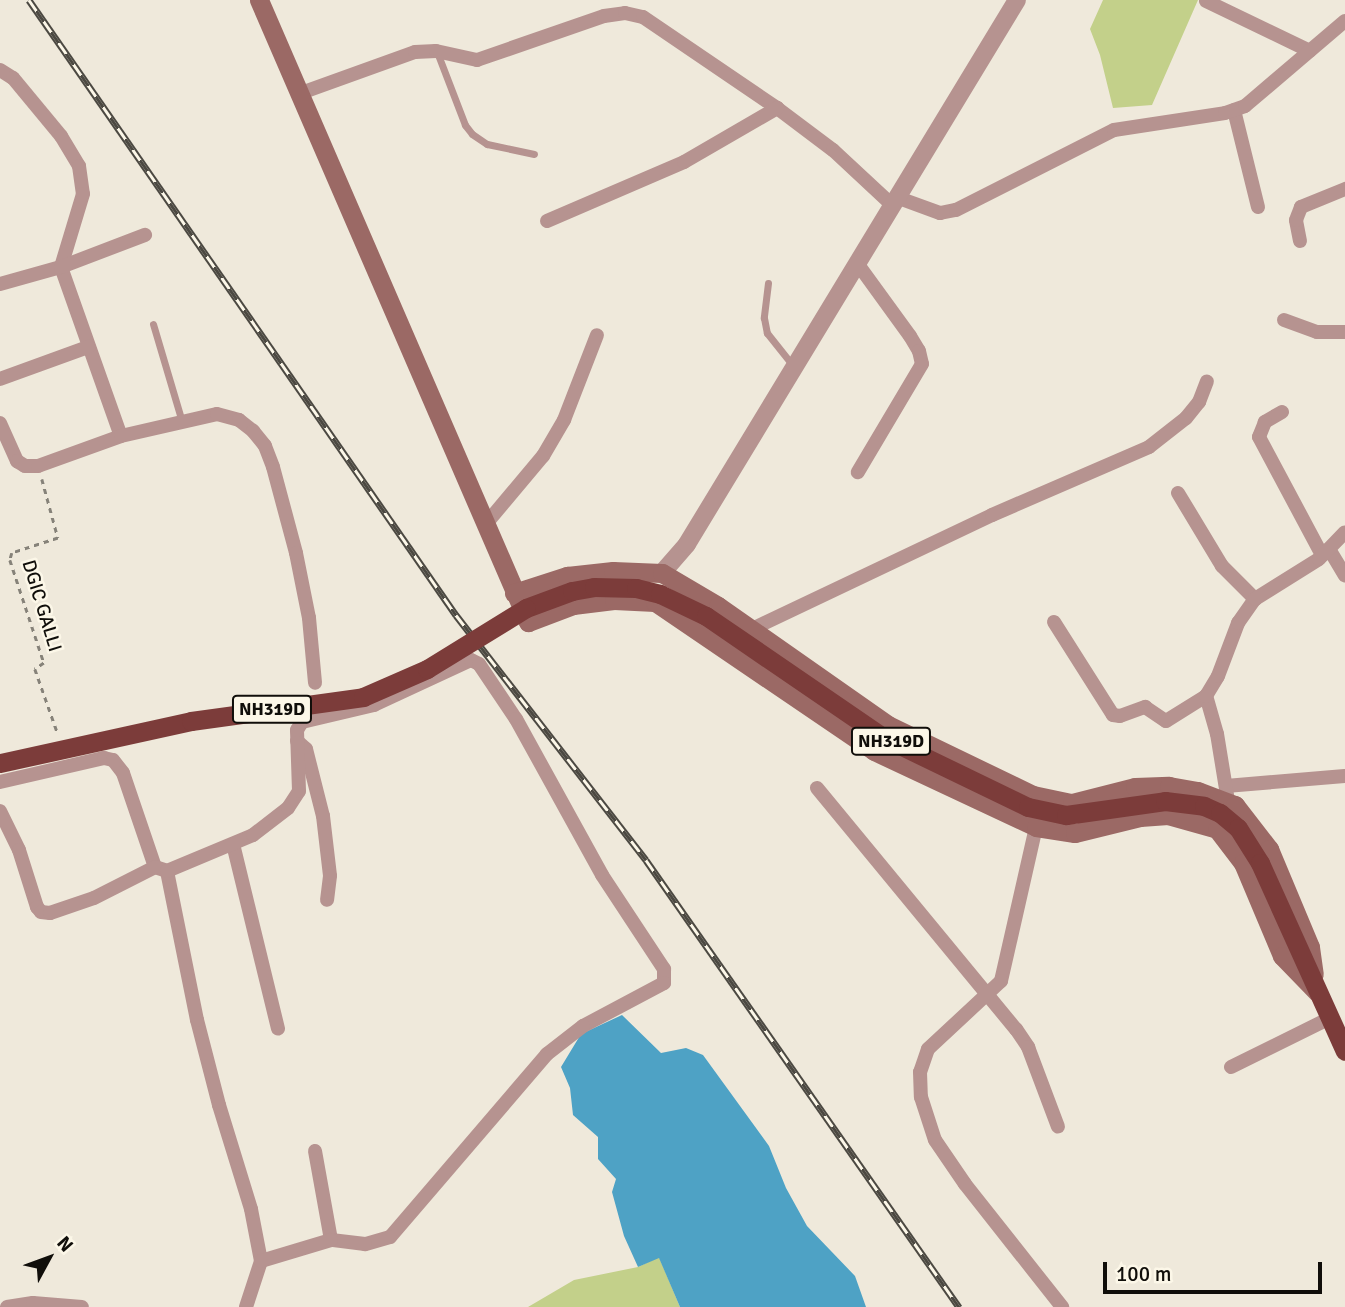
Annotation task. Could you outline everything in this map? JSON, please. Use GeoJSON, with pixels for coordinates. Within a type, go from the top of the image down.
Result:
{"type":"FeatureCollection","features":[{"type":"Feature","properties":{"kind":"highway","name":"NH319D"},"geometry":{"type":"LineString","coordinates":[[0,763],[191,722],[371,695],[427,669],[526,608],[572,591],[615,587],[660,594],[683,602],[881,736],[1028,807],[1066,815],[1142,802],[1187,802],[1220,813],[1238,828],[1260,863],[1345,1051]]}},
{"type":"Feature","properties":{"kind":"main road"},"geometry":{"type":"LineString","coordinates":[[259,0],[528,622],[573,605],[614,600],[655,602],[874,751],[1036,827],[1075,833],[1140,817],[1168,815],[1217,829],[1243,863],[1282,956],[1317,992]]}},
{"type":"Feature","properties":{"kind":"main road"},"geometry":{"type":"LineString","coordinates":[[514,593],[567,576],[613,571],[662,573],[888,725],[1032,795],[1073,803],[1135,787],[1169,786],[1227,794],[1250,820],[1274,860],[1310,947],[1317,992]]}},
{"type":"Feature","properties":{"kind":"street"},"geometry":{"type":"LineString","coordinates":[[662,573],[687,544],[1017,0]]}},
{"type":"Feature","properties":{"kind":"street"},"geometry":{"type":"LineString","coordinates":[[1206,1],[1310,51]]}},
{"type":"Feature","properties":{"kind":"street"},"geometry":{"type":"LineString","coordinates":[[301,93],[415,52],[436,51],[477,60],[604,16],[625,13],[643,18],[777,108],[894,201],[940,213],[956,210],[1114,130],[1234,110],[1265,92],[1345,21]]}},
{"type":"Feature","properties":{"kind":"street"},"geometry":{"type":"LineString","coordinates":[[0,70],[13,78],[61,136],[79,166],[83,194],[61,267],[121,436]]}},
{"type":"Feature","properties":{"kind":"street"},"geometry":{"type":"LineString","coordinates":[[547,221],[684,162],[777,108]]}},
{"type":"Feature","properties":{"kind":"street"},"geometry":{"type":"LineString","coordinates":[[1234,110],[1258,207]]}},
{"type":"Feature","properties":{"kind":"street"},"geometry":{"type":"LineString","coordinates":[[1300,241],[1296,220],[1301,207],[1345,189]]}},
{"type":"Feature","properties":{"kind":"street"},"geometry":{"type":"LineString","coordinates":[[0,284],[61,267],[145,235]]}},
{"type":"Feature","properties":{"kind":"street"},"geometry":{"type":"LineString","coordinates":[[857,263],[910,336],[919,351],[922,364],[858,472]]}},
{"type":"Feature","properties":{"kind":"street"},"geometry":{"type":"LineString","coordinates":[[1284,320],[1317,332],[1345,332]]}},
{"type":"Feature","properties":{"kind":"street"},"geometry":{"type":"LineString","coordinates":[[485,525],[527,478],[559,429],[597,335]]}},
{"type":"Feature","properties":{"kind":"street"},"geometry":{"type":"LineString","coordinates":[[0,379],[88,347]]}},
{"type":"Feature","properties":{"kind":"street"},"geometry":{"type":"LineString","coordinates":[[750,630],[992,515],[1149,447],[1186,418],[1199,402],[1208,381]]}},
{"type":"Feature","properties":{"kind":"street"},"geometry":{"type":"LineString","coordinates":[[1282,412],[1265,422],[1259,437],[1326,552],[1345,576]]}},
{"type":"Feature","properties":{"kind":"street"},"geometry":{"type":"LineString","coordinates":[[0,423],[17,461],[25,466],[38,466],[121,436],[182,422],[217,414],[239,420],[265,446],[296,553],[309,618],[315,683]]}},
{"type":"Feature","properties":{"kind":"street"},"geometry":{"type":"LineString","coordinates":[[1178,494],[1222,566],[1255,599]]}},
{"type":"Feature","properties":{"kind":"street"},"geometry":{"type":"LineString","coordinates":[[1054,622],[1113,715],[1119,716],[1145,707],[1166,721],[1206,696],[1218,676],[1238,622],[1255,599],[1326,552],[1345,532]]}},
{"type":"Feature","properties":{"kind":"street"},"geometry":{"type":"LineString","coordinates":[[680,583],[687,544]]}},
{"type":"Feature","properties":{"kind":"street"},"geometry":{"type":"LineString","coordinates":[[0,811],[19,850],[37,908],[41,912],[50,913],[233,844],[253,835],[278,818],[299,791],[297,730],[303,722],[374,705],[467,660],[476,662],[516,719],[602,875],[666,974],[660,987],[583,1026],[547,1055],[390,1237],[365,1244],[331,1240],[261,1261]]}},
{"type":"Feature","properties":{"kind":"street"},"geometry":{"type":"LineString","coordinates":[[1206,696],[1227,794],[1345,776]]}},
{"type":"Feature","properties":{"kind":"street"},"geometry":{"type":"LineString","coordinates":[[298,741],[306,749],[311,762],[323,816],[330,876],[327,900]]}},
{"type":"Feature","properties":{"kind":"street"},"geometry":{"type":"LineString","coordinates":[[0,782],[104,758],[113,760],[123,773],[161,869],[219,1105],[251,1209],[261,1261],[246,1307]]}},
{"type":"Feature","properties":{"kind":"street"},"geometry":{"type":"LineString","coordinates":[[817,788],[1028,1047],[1058,1127]]}},
{"type":"Feature","properties":{"kind":"street"},"geometry":{"type":"LineString","coordinates":[[1036,827],[1001,981],[928,1049],[920,1072],[921,1097],[935,1140],[965,1184],[1062,1307]]}},
{"type":"Feature","properties":{"kind":"street"},"geometry":{"type":"LineString","coordinates":[[233,844],[278,1029]]}},
{"type":"Feature","properties":{"kind":"street"},"geometry":{"type":"LineString","coordinates":[[1231,1067],[1330,1018]]}},
{"type":"Feature","properties":{"kind":"street"},"geometry":{"type":"LineString","coordinates":[[315,1151],[331,1240]]}},
{"type":"Feature","properties":{"kind":"street"},"geometry":{"type":"LineString","coordinates":[[7,1307],[33,1303],[82,1307]]}},
{"type":"Feature","properties":{"kind":"lane"},"geometry":{"type":"LineString","coordinates":[[436,51],[465,125],[472,134],[487,144],[534,154]]}},
{"type":"Feature","properties":{"kind":"lane"},"geometry":{"type":"LineString","coordinates":[[768,283],[764,318],[767,333],[794,367]]}},
{"type":"Feature","properties":{"kind":"lane"},"geometry":{"type":"LineString","coordinates":[[153,324],[182,422]]}},
{"type":"Feature","properties":{"kind":"path","name":"DGIC GALLI"},"geometry":{"type":"LineString","coordinates":[[38,466],[58,538],[12,553],[10,560],[44,663],[35,669],[60,740]]}},
{"type":"Feature","properties":{"kind":"green space"},"geometry":{"type":"Polygon","coordinates":[[[1103,0],[1198,0],[1152,105],[1113,108],[1100,55],[1090,29],[1103,0]]]}},
{"type":"Feature","properties":{"kind":"green space"},"geometry":{"type":"Polygon","coordinates":[[[659,1257],[680,1307],[528,1307],[574,1280],[638,1267],[659,1257]]]}},
{"type":"Feature","properties":{"kind":"water"},"geometry":{"type":"Polygon","coordinates":[[[622,1015],[661,1053],[686,1048],[703,1055],[769,1146],[786,1188],[807,1226],[855,1276],[866,1307],[680,1307],[659,1258],[638,1267],[624,1236],[612,1192],[616,1179],[598,1159],[598,1137],[573,1115],[570,1088],[561,1067],[581,1034],[622,1015]]]}},
{"type":"Feature","properties":{"kind":"railway"},"geometry":{"type":"LineString","coordinates":[[29,0],[456,615],[646,860],[959,1307]]}}]}
